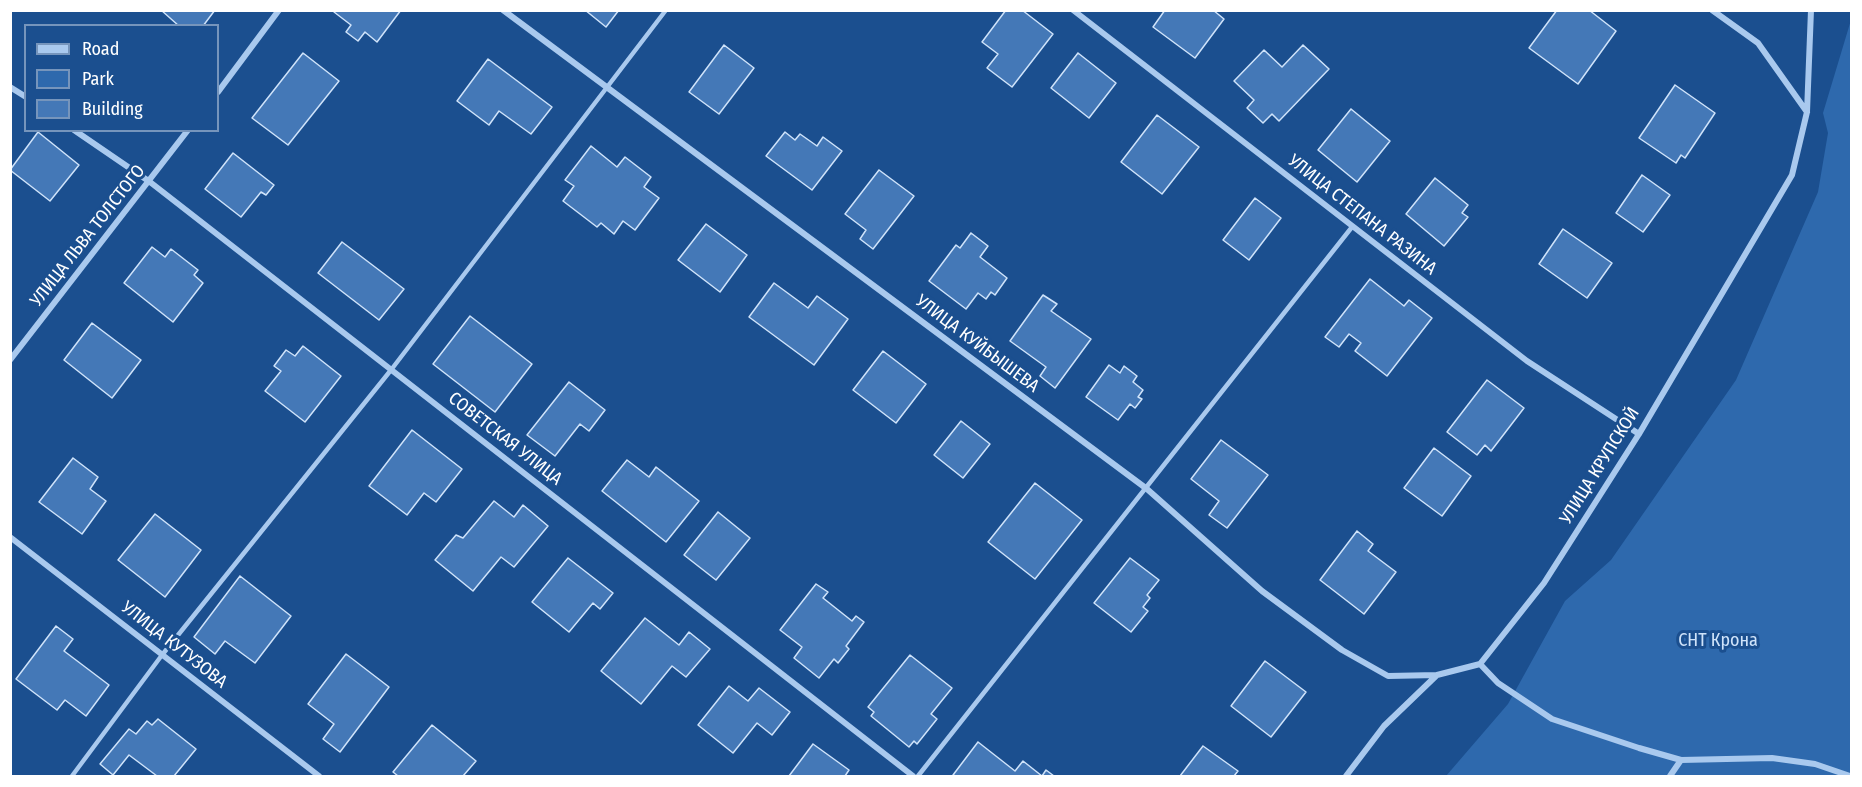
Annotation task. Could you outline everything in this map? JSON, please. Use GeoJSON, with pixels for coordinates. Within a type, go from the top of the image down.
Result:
{"type":"FeatureCollection","features":[{"type":"Feature","properties":{"kind":"street"},"geometry":{"type":"LineString","coordinates":[[219,91],[279,10]]}},
{"type":"Feature","properties":{"kind":"street","name":"УЛИЦА КУЙБЫШЕВА"},"geometry":{"type":"LineString","coordinates":[[503,10],[1147,489],[1262,591],[1342,650],[1388,676],[1437,675]]}},
{"type":"Feature","properties":{"kind":"street","name":"УЛИЦА СТЕПАНА РАЗИНА"},"geometry":{"type":"LineString","coordinates":[[1073,10],[1527,361],[1639,434]]}},
{"type":"Feature","properties":{"kind":"street"},"geometry":{"type":"LineString","coordinates":[[1712,10],[1758,43],[1807,112]]}},
{"type":"Feature","properties":{"kind":"street","name":"УЛИЦА КРУПСКОЙ"},"geometry":{"type":"LineString","coordinates":[[1480,663],[1544,583],[1639,434],[1792,175],[1807,112],[1811,10]]}},
{"type":"Feature","properties":{"kind":"street"},"geometry":{"type":"LineString","coordinates":[[10,87],[24,97]]}},
{"type":"Feature","properties":{"kind":"street","name":"СОВЕТСКАЯ УЛИЦА"},"geometry":{"type":"LineString","coordinates":[[77,132],[150,182],[913,777]]}},
{"type":"Feature","properties":{"kind":"street","name":"УЛИЦА ЛЬВА ТОЛСТОГО"},"geometry":{"type":"LineString","coordinates":[[10,360],[187,132]]}},
{"type":"Feature","properties":{"kind":"street","name":"УЛИЦА КУТУЗОВА"},"geometry":{"type":"LineString","coordinates":[[10,537],[319,777]]}},
{"type":"Feature","properties":{"kind":"street"},"geometry":{"type":"LineString","coordinates":[[1346,777],[1384,726],[1437,675],[1480,663],[1498,683],[1552,720],[1681,760],[1772,758],[1815,764],[1850,777]]}},
{"type":"Feature","properties":{"kind":"street"},"geometry":{"type":"LineString","coordinates":[[1670,777],[1681,760]]}},
{"type":"Feature","properties":{"kind":"lane"},"geometry":{"type":"LineString","coordinates":[[72,777],[162,655],[391,370],[666,10]]}},
{"type":"Feature","properties":{"kind":"lane"},"geometry":{"type":"LineString","coordinates":[[918,777],[1352,227]]}},
{"type":"Feature","properties":{"kind":"green space","name":"СНТ Крона"},"geometry":{"type":"Polygon","coordinates":[[[1851,20],[1851,776],[1446,776],[1508,704],[1565,601],[1611,560],[1736,380],[1818,192],[1828,133],[1823,113],[1851,20]]]}},
{"type":"Feature","properties":{"kind":"building"},"geometry":{"type":"Polygon","coordinates":[[[161,10],[215,10],[204,24],[177,24],[161,10]]]}},
{"type":"Feature","properties":{"kind":"building"},"geometry":{"type":"Polygon","coordinates":[[[336,10],[401,10],[377,42],[365,32],[358,41],[346,32],[351,25],[334,12],[336,10]]]}},
{"type":"Feature","properties":{"kind":"building"},"geometry":{"type":"Polygon","coordinates":[[[585,10],[619,10],[606,27],[585,10]]]}},
{"type":"Feature","properties":{"kind":"building"},"geometry":{"type":"Polygon","coordinates":[[[1006,10],[1022,10],[1053,34],[1012,87],[987,68],[998,54],[982,42],[1006,10]]]}},
{"type":"Feature","properties":{"kind":"building"},"geometry":{"type":"Polygon","coordinates":[[[1165,10],[1213,10],[1224,19],[1195,58],[1153,27],[1165,10]]]}},
{"type":"Feature","properties":{"kind":"building"},"geometry":{"type":"Polygon","coordinates":[[[1557,10],[1589,10],[1616,31],[1578,84],[1529,48],[1557,10]]]}},
{"type":"Feature","properties":{"kind":"building"},"geometry":{"type":"Polygon","coordinates":[[[724,45],[754,68],[719,114],[689,92],[724,45]]]}},
{"type":"Feature","properties":{"kind":"building"},"geometry":{"type":"Polygon","coordinates":[[[1303,45],[1329,69],[1279,121],[1272,114],[1263,123],[1247,108],[1254,100],[1234,81],[1264,50],[1282,67],[1303,45]]]}},
{"type":"Feature","properties":{"kind":"building"},"geometry":{"type":"Polygon","coordinates":[[[303,53],[339,81],[288,145],[252,118],[303,53]]]}},
{"type":"Feature","properties":{"kind":"building"},"geometry":{"type":"Polygon","coordinates":[[[1078,53],[1116,83],[1089,118],[1051,88],[1078,53]]]}},
{"type":"Feature","properties":{"kind":"building"},"geometry":{"type":"Polygon","coordinates":[[[488,59],[552,107],[531,134],[499,111],[489,125],[457,101],[488,59]]]}},
{"type":"Feature","properties":{"kind":"building"},"geometry":{"type":"Polygon","coordinates":[[[1675,85],[1715,113],[1685,158],[1681,155],[1676,163],[1639,138],[1675,85]]]}},
{"type":"Feature","properties":{"kind":"building"},"geometry":{"type":"Polygon","coordinates":[[[1351,109],[1390,141],[1357,182],[1318,150],[1351,109]]]}},
{"type":"Feature","properties":{"kind":"building"},"geometry":{"type":"Polygon","coordinates":[[[1157,115],[1199,147],[1162,194],[1121,162],[1157,115]]]}},
{"type":"Feature","properties":{"kind":"building"},"geometry":{"type":"Polygon","coordinates":[[[38,132],[79,165],[50,201],[10,170],[38,132]]]}},
{"type":"Feature","properties":{"kind":"building"},"geometry":{"type":"Polygon","coordinates":[[[785,132],[795,140],[800,134],[817,146],[823,137],[842,151],[812,190],[766,156],[785,132]]]}},
{"type":"Feature","properties":{"kind":"building"},"geometry":{"type":"Polygon","coordinates":[[[591,146],[617,167],[625,157],[651,177],[644,187],[659,198],[635,230],[623,221],[614,234],[601,223],[597,227],[563,201],[574,186],[565,180],[591,146]]]}},
{"type":"Feature","properties":{"kind":"building"},"geometry":{"type":"Polygon","coordinates":[[[233,153],[274,185],[266,195],[261,192],[241,217],[205,189],[233,153]]]}},
{"type":"Feature","properties":{"kind":"building"},"geometry":{"type":"Polygon","coordinates":[[[879,170],[914,196],[873,249],[860,239],[866,230],[845,214],[879,170]]]}},
{"type":"Feature","properties":{"kind":"building"},"geometry":{"type":"Polygon","coordinates":[[[1642,175],[1670,195],[1643,232],[1616,213],[1642,175]]]}},
{"type":"Feature","properties":{"kind":"building"},"geometry":{"type":"Polygon","coordinates":[[[1435,178],[1468,205],[1462,213],[1468,217],[1444,246],[1406,214],[1435,178]]]}},
{"type":"Feature","properties":{"kind":"building"},"geometry":{"type":"Polygon","coordinates":[[[1255,198],[1281,218],[1249,260],[1223,240],[1255,198]]]}},
{"type":"Feature","properties":{"kind":"building"},"geometry":{"type":"Polygon","coordinates":[[[706,224],[747,255],[720,292],[678,260],[706,224]]]}},
{"type":"Feature","properties":{"kind":"building"},"geometry":{"type":"Polygon","coordinates":[[[1563,229],[1612,263],[1587,298],[1539,264],[1563,229]]]}},
{"type":"Feature","properties":{"kind":"building"},"geometry":{"type":"Polygon","coordinates":[[[971,233],[988,246],[980,257],[1007,278],[995,295],[991,292],[986,299],[978,293],[966,309],[929,281],[956,245],[960,248],[971,233]]]}},
{"type":"Feature","properties":{"kind":"building"},"geometry":{"type":"Polygon","coordinates":[[[342,242],[404,289],[379,320],[318,273],[342,242]]]}},
{"type":"Feature","properties":{"kind":"building"},"geometry":{"type":"Polygon","coordinates":[[[152,247],[165,257],[171,249],[198,270],[194,275],[203,283],[173,322],[124,283],[152,247]]]}},
{"type":"Feature","properties":{"kind":"building"},"geometry":{"type":"Polygon","coordinates":[[[1370,279],[1404,306],[1409,300],[1432,318],[1387,376],[1355,351],[1361,343],[1349,334],[1339,347],[1325,337],[1370,279]]]}},
{"type":"Feature","properties":{"kind":"building"},"geometry":{"type":"Polygon","coordinates":[[[774,283],[808,308],[817,296],[848,319],[814,365],[749,317],[774,283]]]}},
{"type":"Feature","properties":{"kind":"building"},"geometry":{"type":"Polygon","coordinates":[[[1043,295],[1057,304],[1051,311],[1091,339],[1055,388],[1040,376],[1046,367],[1010,341],[1043,295]]]}},
{"type":"Feature","properties":{"kind":"building"},"geometry":{"type":"Polygon","coordinates":[[[470,316],[532,364],[495,412],[433,364],[470,316]]]}},
{"type":"Feature","properties":{"kind":"building"},"geometry":{"type":"Polygon","coordinates":[[[92,323],[141,360],[112,398],[64,360],[92,323]]]}},
{"type":"Feature","properties":{"kind":"building"},"geometry":{"type":"Polygon","coordinates":[[[303,346],[341,376],[305,422],[265,391],[281,371],[274,366],[286,350],[295,356],[303,346]]]}},
{"type":"Feature","properties":{"kind":"building"},"geometry":{"type":"Polygon","coordinates":[[[883,351],[926,384],[896,423],[853,390],[883,351]]]}},
{"type":"Feature","properties":{"kind":"building"},"geometry":{"type":"Polygon","coordinates":[[[1109,365],[1120,373],[1124,366],[1137,376],[1133,382],[1143,390],[1138,397],[1142,399],[1135,408],[1130,404],[1118,420],[1086,397],[1109,365]]]}},
{"type":"Feature","properties":{"kind":"building"},"geometry":{"type":"Polygon","coordinates":[[[1487,380],[1524,408],[1491,451],[1485,445],[1477,455],[1447,432],[1487,380]]]}},
{"type":"Feature","properties":{"kind":"building"},"geometry":{"type":"Polygon","coordinates":[[[569,382],[605,410],[589,431],[580,424],[555,456],[527,435],[569,382]]]}},
{"type":"Feature","properties":{"kind":"building"},"geometry":{"type":"Polygon","coordinates":[[[961,421],[990,444],[963,478],[934,455],[961,421]]]}},
{"type":"Feature","properties":{"kind":"building"},"geometry":{"type":"Polygon","coordinates":[[[412,430],[462,469],[436,502],[424,493],[407,515],[369,486],[412,430]]]}},
{"type":"Feature","properties":{"kind":"building"},"geometry":{"type":"Polygon","coordinates":[[[1221,440],[1268,475],[1227,528],[1209,515],[1219,501],[1191,479],[1221,440]]]}},
{"type":"Feature","properties":{"kind":"building"},"geometry":{"type":"Polygon","coordinates":[[[1434,448],[1471,476],[1442,516],[1404,488],[1434,448]]]}},
{"type":"Feature","properties":{"kind":"building"},"geometry":{"type":"Polygon","coordinates":[[[73,458],[98,477],[90,489],[106,501],[82,534],[39,502],[73,458]]]}},
{"type":"Feature","properties":{"kind":"building"},"geometry":{"type":"Polygon","coordinates":[[[627,460],[649,477],[656,467],[699,501],[666,542],[602,491],[627,460]]]}},
{"type":"Feature","properties":{"kind":"building"},"geometry":{"type":"Polygon","coordinates":[[[1035,483],[1082,520],[1035,579],[988,542],[1035,483]]]}},
{"type":"Feature","properties":{"kind":"building"},"geometry":{"type":"Polygon","coordinates":[[[494,501],[514,517],[523,505],[548,526],[514,567],[501,557],[473,591],[435,560],[456,535],[463,538],[494,501]]]}},
{"type":"Feature","properties":{"kind":"building"},"geometry":{"type":"Polygon","coordinates":[[[718,512],[750,538],[716,580],[684,555],[718,512]]]}},
{"type":"Feature","properties":{"kind":"building"},"geometry":{"type":"Polygon","coordinates":[[[155,514],[201,550],[165,597],[118,560],[155,514]]]}},
{"type":"Feature","properties":{"kind":"building"},"geometry":{"type":"Polygon","coordinates":[[[1357,531],[1373,544],[1368,551],[1396,572],[1364,614],[1320,580],[1357,531]]]}},
{"type":"Feature","properties":{"kind":"building"},"geometry":{"type":"Polygon","coordinates":[[[568,558],[613,593],[600,609],[593,603],[569,632],[532,602],[568,558]]]}},
{"type":"Feature","properties":{"kind":"building"},"geometry":{"type":"Polygon","coordinates":[[[1130,558],[1159,580],[1147,595],[1150,598],[1143,607],[1148,611],[1131,632],[1094,603],[1130,558]]]}},
{"type":"Feature","properties":{"kind":"building"},"geometry":{"type":"Polygon","coordinates":[[[240,576],[291,616],[255,663],[225,641],[215,654],[194,637],[240,576]]]}},
{"type":"Feature","properties":{"kind":"building"},"geometry":{"type":"Polygon","coordinates":[[[816,584],[828,592],[823,598],[852,621],[856,616],[864,622],[846,646],[849,649],[838,663],[834,659],[819,678],[794,658],[802,647],[780,630],[816,584]]]}},
{"type":"Feature","properties":{"kind":"building"},"geometry":{"type":"Polygon","coordinates":[[[645,618],[679,645],[689,632],[710,649],[686,677],[672,666],[641,704],[601,671],[645,618]]]}},
{"type":"Feature","properties":{"kind":"building"},"geometry":{"type":"Polygon","coordinates":[[[56,626],[73,639],[64,651],[109,685],[86,716],[65,700],[57,710],[16,679],[56,626]]]}},
{"type":"Feature","properties":{"kind":"building"},"geometry":{"type":"Polygon","coordinates":[[[346,654],[389,687],[340,752],[323,739],[334,724],[308,704],[346,654]]]}},
{"type":"Feature","properties":{"kind":"building"},"geometry":{"type":"Polygon","coordinates":[[[910,655],[952,688],[931,714],[937,719],[917,744],[914,741],[909,747],[871,716],[874,712],[868,707],[910,655]]]}},
{"type":"Feature","properties":{"kind":"building"},"geometry":{"type":"Polygon","coordinates":[[[1265,661],[1306,692],[1271,737],[1231,706],[1265,661]]]}},
{"type":"Feature","properties":{"kind":"building"},"geometry":{"type":"Polygon","coordinates":[[[729,686],[748,701],[759,688],[790,712],[772,735],[757,723],[733,753],[698,725],[729,686]]]}},
{"type":"Feature","properties":{"kind":"building"},"geometry":{"type":"Polygon","coordinates":[[[158,719],[196,749],[174,776],[157,776],[129,755],[113,775],[100,764],[129,729],[136,734],[147,721],[152,725],[158,719]]]}},
{"type":"Feature","properties":{"kind":"building"},"geometry":{"type":"Polygon","coordinates":[[[432,725],[476,761],[463,776],[398,776],[393,772],[432,725]]]}},
{"type":"Feature","properties":{"kind":"building"},"geometry":{"type":"Polygon","coordinates":[[[978,742],[1015,771],[1023,761],[1042,776],[953,775],[978,742]]]}},
{"type":"Feature","properties":{"kind":"building"},"geometry":{"type":"Polygon","coordinates":[[[813,744],[849,770],[845,776],[789,776],[813,744]]]}},
{"type":"Feature","properties":{"kind":"building"},"geometry":{"type":"Polygon","coordinates":[[[1203,746],[1238,771],[1234,776],[1180,776],[1203,746]]]}},
{"type":"Feature","properties":{"kind":"building"},"geometry":{"type":"Polygon","coordinates":[[[1046,770],[1054,776],[1042,776],[1046,770]]]}}]}
